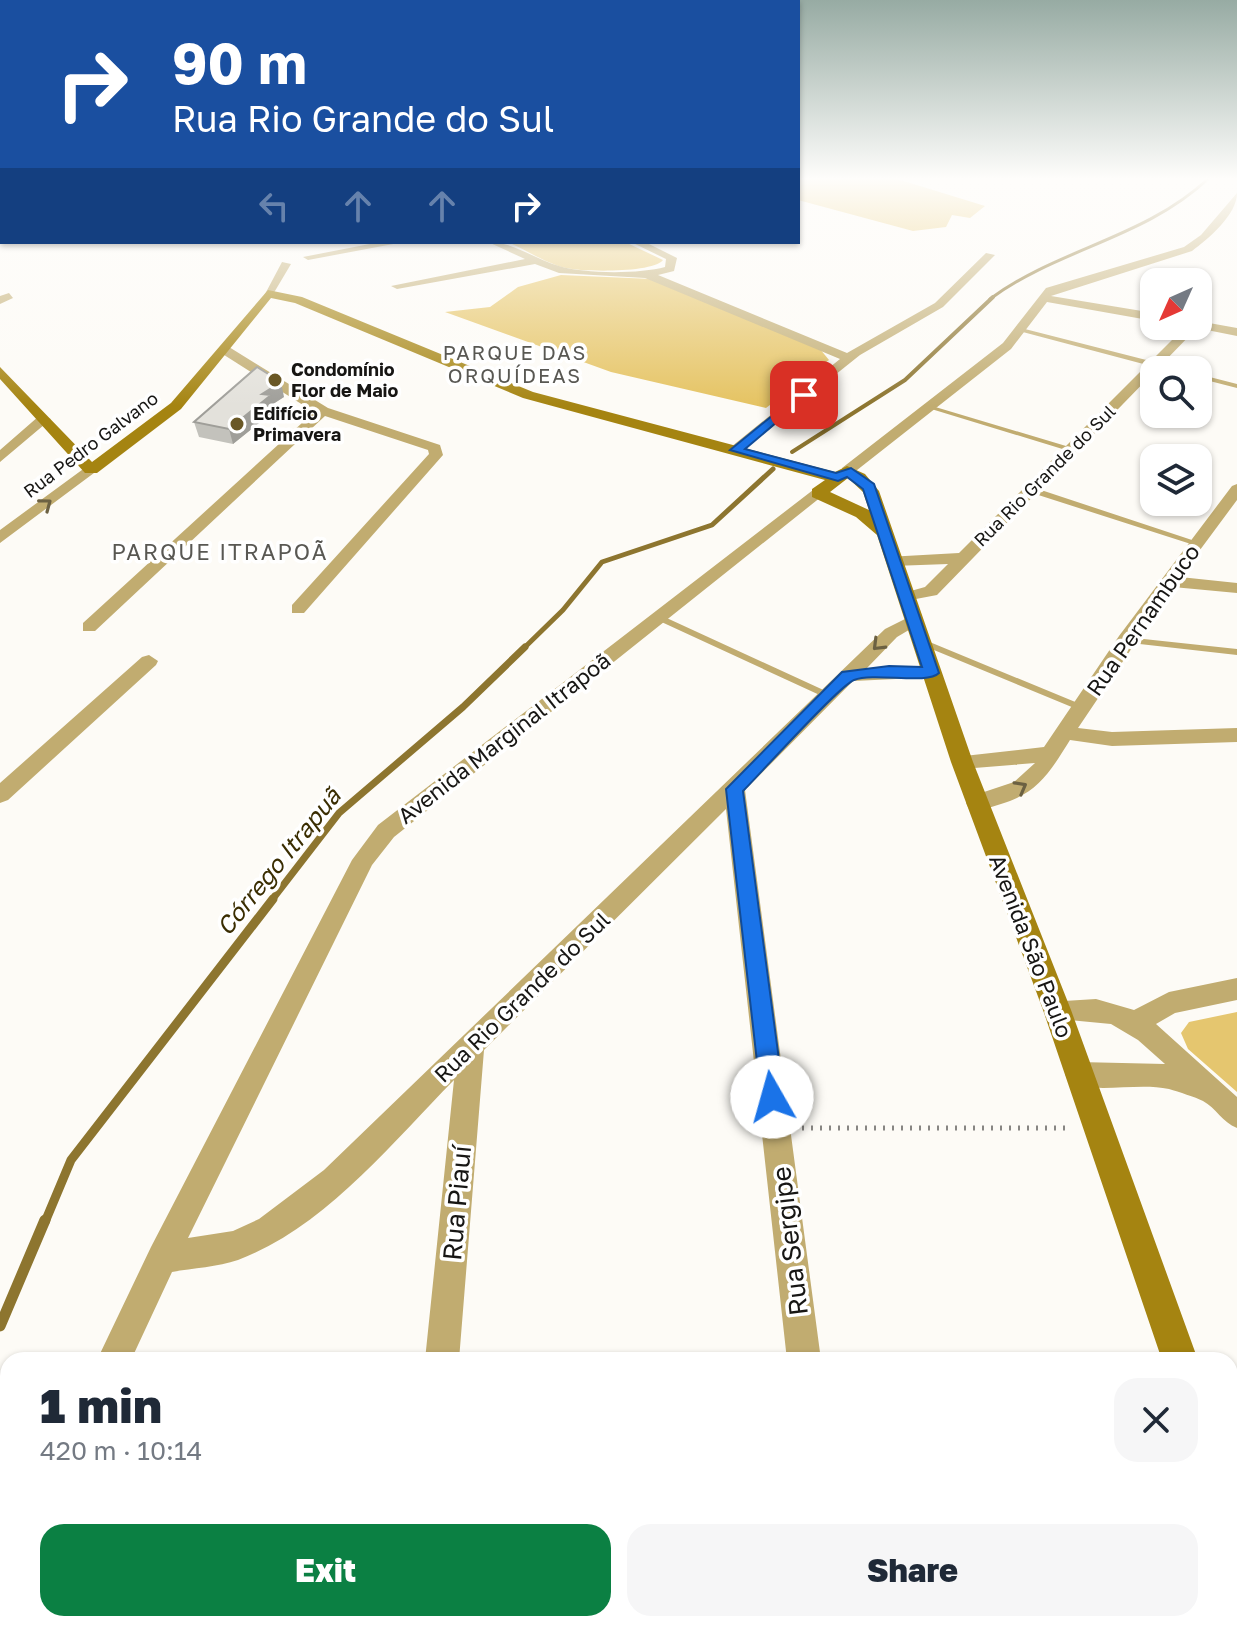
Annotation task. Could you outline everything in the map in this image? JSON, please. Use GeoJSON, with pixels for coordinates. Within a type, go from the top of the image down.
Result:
{"type":"FeatureCollection","features":[{"type":"Feature","properties":{"kind":"main road","name":"Rua Pedro Galvano"},"geometry":{"type":"LineString","coordinates":[[91,470],[170,412],[225,350],[268,294]]}},
{"type":"Feature","properties":{"kind":"main road"},"geometry":{"type":"LineString","coordinates":[[268,294],[298,300],[528,395],[736,450],[842,474]]}},
{"type":"Feature","properties":{"kind":"main road"},"geometry":{"type":"LineString","coordinates":[[0,371],[91,470]]}},
{"type":"Feature","properties":{"kind":"main road","name":"Avenida Marginal Itrapoã"},"geometry":{"type":"LineString","coordinates":[[818,493],[842,474]]}},
{"type":"Feature","properties":{"kind":"main road","name":"Avenida São Paulo"},"geometry":{"type":"LineString","coordinates":[[842,474],[869,487],[962,762],[1057,1010],[1177,1352]]}},
{"type":"Feature","properties":{"kind":"main road"},"geometry":{"type":"LineString","coordinates":[[818,493],[850,505],[882,531]]}},
{"type":"Feature","properties":{"kind":"street"},"geometry":{"type":"LineString","coordinates":[[308,257],[325,254]]}},
{"type":"Feature","properties":{"kind":"street"},"geometry":{"type":"LineString","coordinates":[[518,254],[559,270],[654,274],[853,355]]}},
{"type":"Feature","properties":{"kind":"street"},"geometry":{"type":"LineString","coordinates":[[654,274],[670,269],[672,258],[663,254]]}},
{"type":"Feature","properties":{"kind":"street"},"geometry":{"type":"LineString","coordinates":[[1140,315],[1044,298],[1050,290],[1067,284],[1170,254]]}},
{"type":"Feature","properties":{"kind":"street"},"geometry":{"type":"LineString","coordinates":[[736,450],[853,355],[939,305],[990,255]]}},
{"type":"Feature","properties":{"kind":"street"},"geometry":{"type":"LineString","coordinates":[[397,286],[532,261]]}},
{"type":"Feature","properties":{"kind":"street","name":"Rua Pedro Galvano"},"geometry":{"type":"LineString","coordinates":[[268,294],[286,264]]}},
{"type":"Feature","properties":{"kind":"street","name":"Avenida Marginal Itrapoã"},"geometry":{"type":"LineString","coordinates":[[842,474],[1007,346],[1044,298]]}},
{"type":"Feature","properties":{"kind":"street"},"geometry":{"type":"LineString","coordinates":[[1212,328],[1237,332]]}},
{"type":"Feature","properties":{"kind":"street","name":"Rua Rio Grande do Sul"},"geometry":{"type":"LineString","coordinates":[[1164,356],[1181,340]]}},
{"type":"Feature","properties":{"kind":"street"},"geometry":{"type":"LineString","coordinates":[[225,350],[323,411],[371,430],[435,448],[436,455],[298,609]]}},
{"type":"Feature","properties":{"kind":"street"},"geometry":{"type":"LineString","coordinates":[[214,363],[240,362]]}},
{"type":"Feature","properties":{"kind":"street","name":"Rua Rio Grande do Sul"},"geometry":{"type":"LineString","coordinates":[[906,598],[931,591],[1140,380]]}},
{"type":"Feature","properties":{"kind":"street"},"geometry":{"type":"LineString","coordinates":[[89,627],[323,411]]}},
{"type":"Feature","properties":{"kind":"street"},"geometry":{"type":"LineString","coordinates":[[6,454],[44,419]]}},
{"type":"Feature","properties":{"kind":"street"},"geometry":{"type":"LineString","coordinates":[[6,454],[62,438]]}},
{"type":"Feature","properties":{"kind":"street","name":"Rua Pedro Galvano"},"geometry":{"type":"LineString","coordinates":[[0,538],[91,470]]}},
{"type":"Feature","properties":{"kind":"street","name":"Rua Pernambuco"},"geometry":{"type":"LineString","coordinates":[[977,803],[1024,788],[1045,768],[1051,753],[1125,640],[1237,489]]}},
{"type":"Feature","properties":{"kind":"street","name":"Avenida Marginal Itrapoã"},"geometry":{"type":"LineString","coordinates":[[118,1352],[363,860],[386,831],[818,493]]}},
{"type":"Feature","properties":{"kind":"street","name":"Rua Rio Grande do Sul"},"geometry":{"type":"LineString","coordinates":[[893,561],[965,558]]}},
{"type":"Feature","properties":{"kind":"street"},"geometry":{"type":"LineString","coordinates":[[1169,581],[1237,588]]}},
{"type":"Feature","properties":{"kind":"street","name":"Rua Rio Grande do Sul"},"geometry":{"type":"LineString","coordinates":[[162,1258],[234,1246],[270,1230],[334,1180],[891,633],[913,620]]}},
{"type":"Feature","properties":{"kind":"street"},"geometry":{"type":"LineString","coordinates":[[0,795],[149,661]]}},
{"type":"Feature","properties":{"kind":"street"},"geometry":{"type":"LineString","coordinates":[[848,676],[889,671],[932,673]]}},
{"type":"Feature","properties":{"kind":"street"},"geometry":{"type":"LineString","coordinates":[[1065,733],[1112,739],[1237,735]]}},
{"type":"Feature","properties":{"kind":"street"},"geometry":{"type":"LineString","coordinates":[[962,762],[1013,760],[1051,753]]}},
{"type":"Feature","properties":{"kind":"street","name":"Rua Sergipe"},"geometry":{"type":"LineString","coordinates":[[734,789],[803,1352]]}},
{"type":"Feature","properties":{"kind":"street"},"geometry":{"type":"LineString","coordinates":[[1134,1023],[1169,1003],[1237,989]]}},
{"type":"Feature","properties":{"kind":"street"},"geometry":{"type":"LineString","coordinates":[[1057,1010],[1110,1012],[1134,1023],[1227,1106]]}},
{"type":"Feature","properties":{"kind":"street","name":"Rua Piauí"},"geometry":{"type":"LineString","coordinates":[[443,1352],[471,1047]]}},
{"type":"Feature","properties":{"kind":"street"},"geometry":{"type":"LineString","coordinates":[[1079,1074],[1152,1072],[1181,1079],[1227,1106]]}},
{"type":"Feature","properties":{"kind":"lane"},"geometry":{"type":"LineString","coordinates":[[1021,330],[1140,361]]}},
{"type":"Feature","properties":{"kind":"lane"},"geometry":{"type":"LineString","coordinates":[[1212,380],[1237,386]]}},
{"type":"Feature","properties":{"kind":"lane"},"geometry":{"type":"LineString","coordinates":[[930,407],[1072,449]]}},
{"type":"Feature","properties":{"kind":"lane"},"geometry":{"type":"LineString","coordinates":[[1032,490],[1197,543]]}},
{"type":"Feature","properties":{"kind":"lane"},"geometry":{"type":"LineString","coordinates":[[658,617],[827,695]]}},
{"type":"Feature","properties":{"kind":"lane"},"geometry":{"type":"LineString","coordinates":[[1125,640],[1237,652]]}},
{"type":"Feature","properties":{"kind":"lane"},"geometry":{"type":"LineString","coordinates":[[920,641],[1082,708]]}},
{"type":"Feature","properties":{"kind":"path"},"geometry":{"type":"LineString","coordinates":[[776,1128],[1058,1128]]}},
{"type":"Feature","properties":{"kind":"shaded area"},"geometry":{"type":"Polygon","coordinates":[[[533,254],[651,254],[663,260],[646,267],[602,271],[566,268],[533,254]]]}},
{"type":"Feature","properties":{"kind":"shaded area"},"geometry":{"type":"Polygon","coordinates":[[[561,275],[652,279],[820,349],[829,360],[766,408],[611,372],[445,312],[490,307],[518,287],[561,275]]]}},
{"type":"Feature","properties":{"kind":"shaded area"},"geometry":{"type":"Polygon","coordinates":[[[1237,1012],[1237,1092],[1188,1049],[1181,1033],[1189,1022],[1237,1012]]]}},
{"type":"Feature","properties":{"kind":"building"},"geometry":{"type":"Polygon","coordinates":[[[257,367],[281,382],[262,394],[271,395],[229,429],[194,422],[257,367]]]}},
{"type":"Feature","properties":{"kind":"waterway"},"geometry":{"type":"LineString","coordinates":[[993,297],[1044,267],[1073,254]]}},
{"type":"Feature","properties":{"kind":"waterway"},"geometry":{"type":"LineString","coordinates":[[792,452],[905,380],[993,297]]}},
{"type":"Feature","properties":{"kind":"waterway","name":"Córrego Itrapuã"},"geometry":{"type":"LineString","coordinates":[[523,649],[563,610],[602,562],[712,525],[773,469]]}},
{"type":"Feature","properties":{"kind":"waterway","name":"Córrego Itrapuã"},"geometry":{"type":"LineString","coordinates":[[271,901],[339,813],[463,707],[525,647]]}},
{"type":"Feature","properties":{"kind":"waterway","name":"Córrego Itrapuã"},"geometry":{"type":"LineString","coordinates":[[45,1222],[71,1160],[273,899]]}},
{"type":"Feature","properties":{"kind":"waterway","name":"Córrego Itrapuã"},"geometry":{"type":"LineString","coordinates":[[0,1326],[45,1220]]}},
{"type":"Feature","properties":{"kind":"place","name":"Condomínio Flor de Maio"},"geometry":{"type":"Point","coordinates":[275,380]}},
{"type":"Feature","properties":{"kind":"place","name":"Edifício Primavera"},"geometry":{"type":"Point","coordinates":[237,424]}},
{"type":"Feature","properties":{"kind":"district","name":"PARQUE DAS ORQUÍDEAS"},"geometry":{"type":"Point","coordinates":[515,364]}},
{"type":"Feature","properties":{"kind":"district","name":"PARQUE ITRAPOÃ"},"geometry":{"type":"Point","coordinates":[220,552]}},
{"type":"Feature","properties":{"kind":"route"},"geometry":{"type":"LineString","coordinates":[[772,1097],[734,789],[848,676],[889,671],[932,673],[869,487],[847,471],[838,478],[736,450],[804,395]]}}]}
